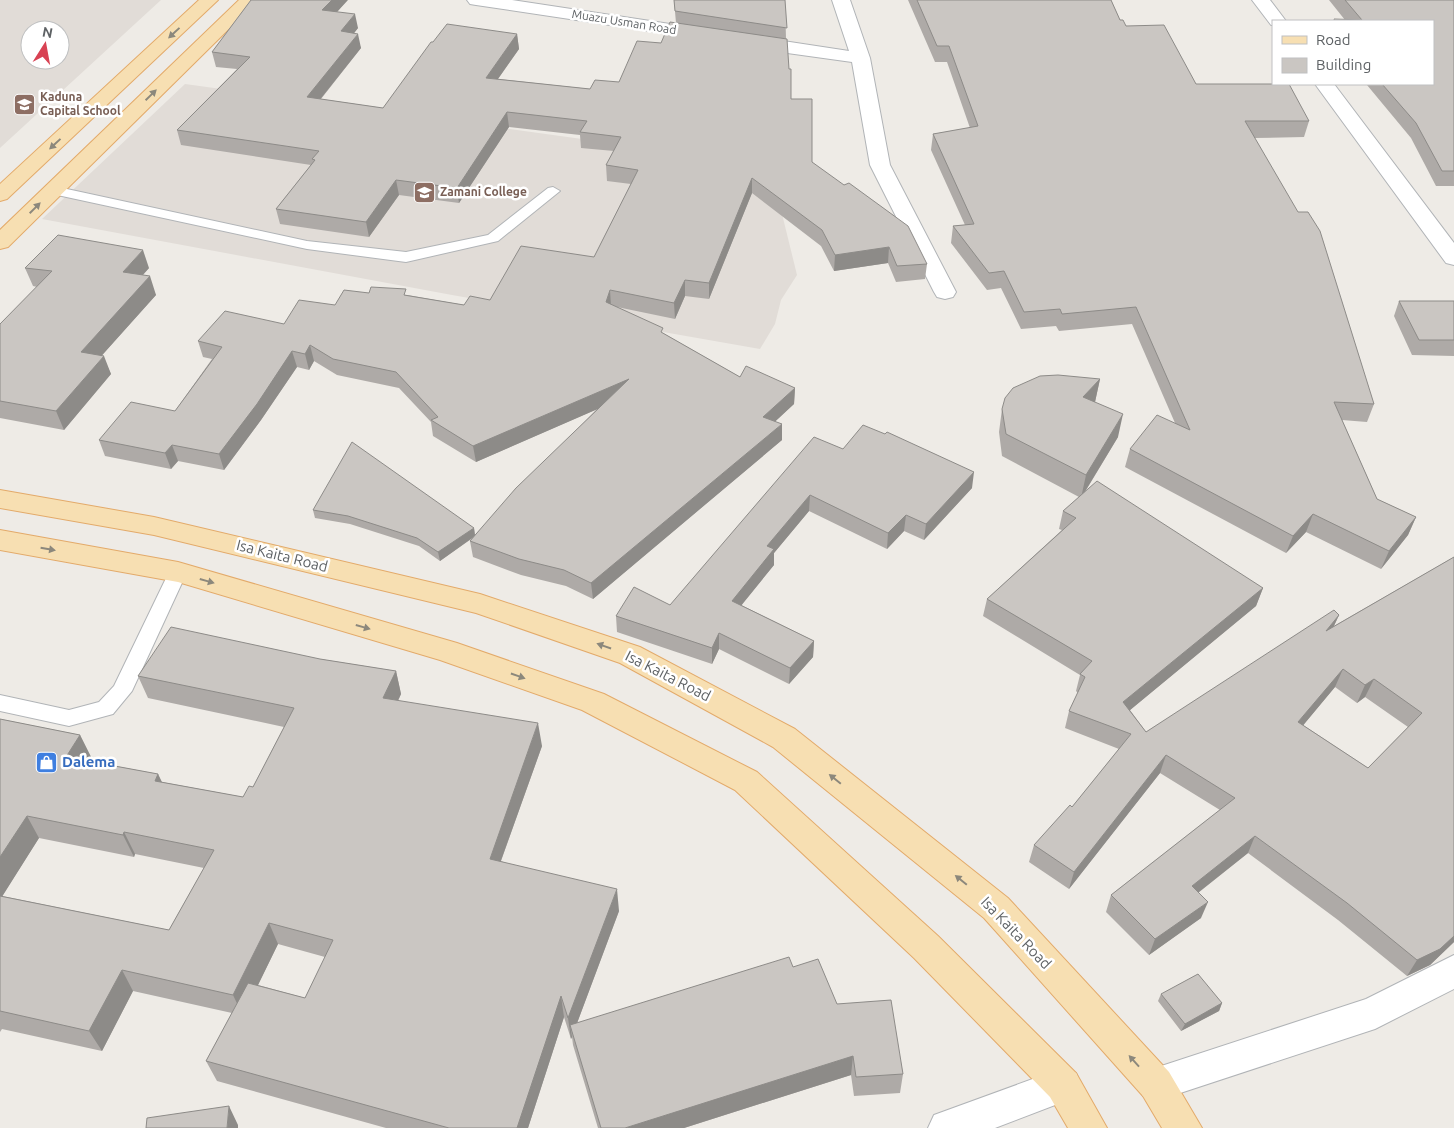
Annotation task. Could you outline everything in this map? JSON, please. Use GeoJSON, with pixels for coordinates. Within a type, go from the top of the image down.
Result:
{"type":"FeatureCollection","features":[{"type":"Feature","properties":{"kind":"main road"},"geometry":{"type":"LineString","coordinates":[[0,196],[209,0]]}},
{"type":"Feature","properties":{"kind":"main road"},"geometry":{"type":"LineString","coordinates":[[0,242],[249,0]]}},
{"type":"Feature","properties":{"kind":"main road","name":"Isa Kaita Road"},"geometry":{"type":"LineString","coordinates":[[0,499],[154,526],[480,604],[630,655],[784,738],[996,908],[1156,1084],[1183,1128]]}},
{"type":"Feature","properties":{"kind":"main road"},"geometry":{"type":"LineString","coordinates":[[0,540],[178,572],[446,651],[593,702],[746,781],[926,947],[1063,1085],[1088,1128]]}},
{"type":"Feature","properties":{"kind":"street","name":"Muazu Usman Road"},"geometry":{"type":"LineString","coordinates":[[476,0],[861,58]]}},
{"type":"Feature","properties":{"kind":"street"},"geometry":{"type":"LineString","coordinates":[[841,0],[861,58],[880,165],[945,292]]}},
{"type":"Feature","properties":{"kind":"street"},"geometry":{"type":"LineString","coordinates":[[1261,0],[1276,20]]}},
{"type":"Feature","properties":{"kind":"street"},"geometry":{"type":"LineString","coordinates":[[1325,85],[1454,258]]}},
{"type":"Feature","properties":{"kind":"street"},"geometry":{"type":"LineString","coordinates":[[1156,1084],[1375,1013],[1454,971]]}},
{"type":"Feature","properties":{"kind":"street"},"geometry":{"type":"LineString","coordinates":[[947,1128],[1063,1085]]}},
{"type":"Feature","properties":{"kind":"lane"},"geometry":{"type":"LineString","coordinates":[[53,190],[307,245],[406,257],[493,238],[553,191]]}},
{"type":"Feature","properties":{"kind":"lane"},"geometry":{"type":"LineString","coordinates":[[0,703],[69,718],[106,708],[122,691],[178,572]]}},
{"type":"Feature","properties":{"kind":"shaded area","name":"Kaduna Capital School"},"geometry":{"type":"Polygon","coordinates":[[[0,0],[161,0],[0,148],[0,0]]]}},
{"type":"Feature","properties":{"kind":"shaded area","name":"Zamani College"},"geometry":{"type":"Polygon","coordinates":[[[185,84],[770,165],[797,275],[781,300],[775,324],[760,349],[452,295],[42,219],[185,84]]]}},
{"type":"Feature","properties":{"kind":"building"},"geometry":{"type":"Polygon","coordinates":[[[251,0],[332,0],[322,10],[355,14],[341,31],[358,34],[307,97],[383,108],[431,42],[447,24],[517,34],[486,78],[590,89],[595,80],[619,82],[637,41],[661,43],[670,22],[787,39],[789,69],[791,69],[791,99],[812,99],[812,162],[844,185],[849,183],[908,226],[927,264],[897,266],[889,247],[835,255],[822,230],[752,178],[709,283],[685,280],[674,303],[610,290],[606,302],[663,328],[661,332],[740,377],[746,366],[795,388],[763,417],[782,424],[591,583],[564,570],[519,559],[470,541],[516,488],[629,379],[473,446],[431,420],[438,417],[396,372],[333,359],[310,345],[305,354],[292,351],[257,404],[219,454],[172,445],[165,453],[99,440],[131,402],[175,411],[222,347],[198,341],[225,311],[284,324],[299,300],[335,305],[344,290],[369,293],[371,287],[406,289],[404,295],[464,305],[470,296],[490,300],[521,246],[594,257],[638,170],[606,165],[621,137],[580,132],[587,121],[507,112],[457,188],[396,180],[366,222],[276,209],[315,160],[312,159],[319,151],[177,130],[250,57],[212,52],[251,0]]]}},
{"type":"Feature","properties":{"kind":"building"},"geometry":{"type":"Polygon","coordinates":[[[674,0],[785,0],[787,28],[675,11],[674,0]]]}},
{"type":"Feature","properties":{"kind":"building"},"geometry":{"type":"Polygon","coordinates":[[[917,0],[1111,0],[1120,20],[1123,20],[1126,26],[1164,25],[1196,84],[1290,85],[1309,121],[1245,121],[1298,212],[1308,212],[1320,231],[1374,404],[1334,402],[1377,499],[1416,517],[1389,551],[1313,514],[1293,536],[1130,449],[1157,415],[1190,430],[1136,307],[1062,314],[1060,309],[1024,312],[1004,271],[989,273],[953,226],[974,224],[933,134],[978,126],[949,46],[937,46],[917,0]]]}},
{"type":"Feature","properties":{"kind":"building"},"geometry":{"type":"Polygon","coordinates":[[[1345,0],[1454,0],[1454,171],[1442,171],[1416,123],[1383,85],[1434,85],[1434,20],[1362,20],[1345,0]]]}},
{"type":"Feature","properties":{"kind":"building"},"geometry":{"type":"Polygon","coordinates":[[[58,235],[143,250],[123,272],[150,276],[81,352],[104,356],[56,411],[0,401],[0,324],[52,271],[25,268],[58,235]]]}},
{"type":"Feature","properties":{"kind":"building"},"geometry":{"type":"Polygon","coordinates":[[[1399,301],[1454,301],[1454,340],[1419,340],[1399,301]]]}},
{"type":"Feature","properties":{"kind":"building"},"geometry":{"type":"Polygon","coordinates":[[[1058,375],[1100,379],[1083,397],[1123,414],[1086,475],[1006,434],[1002,409],[1005,398],[1013,388],[1040,376],[1058,375]]]}},
{"type":"Feature","properties":{"kind":"building"},"geometry":{"type":"Polygon","coordinates":[[[863,425],[885,434],[887,432],[974,472],[926,524],[906,515],[888,533],[810,495],[767,546],[774,549],[732,601],[814,641],[790,668],[719,633],[712,648],[616,616],[634,587],[670,605],[814,437],[843,449],[863,425]]]}},
{"type":"Feature","properties":{"kind":"building"},"geometry":{"type":"Polygon","coordinates":[[[352,442],[474,528],[438,552],[417,538],[348,516],[313,510],[352,442]]]}},
{"type":"Feature","properties":{"kind":"building"},"geometry":{"type":"Polygon","coordinates":[[[1097,481],[1263,588],[1123,702],[1146,732],[1334,610],[1339,615],[1326,631],[1454,557],[1454,936],[1440,949],[1417,960],[1347,903],[1255,836],[1192,886],[1208,902],[1155,939],[1111,895],[1235,798],[1166,755],[1074,872],[1034,845],[1070,805],[1072,807],[1131,734],[1069,711],[1085,677],[1080,674],[1092,661],[987,599],[1076,518],[1063,511],[1097,481]],[[1343,669],[1298,722],[1368,768],[1422,713],[1374,679],[1365,685],[1343,669]]]}},
{"type":"Feature","properties":{"kind":"building"},"geometry":{"type":"Polygon","coordinates":[[[171,627],[320,659],[396,671],[383,698],[538,723],[490,859],[617,889],[568,1018],[561,996],[517,1128],[449,1128],[206,1061],[248,983],[305,998],[333,940],[269,923],[233,995],[122,970],[89,1031],[0,1011],[0,896],[169,930],[214,850],[124,832],[123,835],[27,816],[0,857],[0,719],[80,735],[66,757],[158,774],[155,781],[243,797],[249,786],[253,787],[294,708],[138,676],[171,627]]]}},
{"type":"Feature","properties":{"kind":"building"},"geometry":{"type":"Polygon","coordinates":[[[789,957],[793,967],[818,959],[837,1004],[891,1000],[903,1074],[856,1077],[853,1056],[625,1128],[601,1128],[570,1025],[789,957]]]}},
{"type":"Feature","properties":{"kind":"building"},"geometry":{"type":"Polygon","coordinates":[[[1198,974],[1222,1003],[1185,1024],[1161,994],[1198,974]]]}},
{"type":"Feature","properties":{"kind":"building"},"geometry":{"type":"Polygon","coordinates":[[[229,1106],[227,1128],[146,1128],[147,1118],[229,1106]]]}},
{"type":"Feature","properties":{"kind":"place","name":"Kaduna Capital School"},"geometry":{"type":"Point","coordinates":[24,104]}},
{"type":"Feature","properties":{"kind":"place","name":"Zamani College"},"geometry":{"type":"Point","coordinates":[424,192]}},
{"type":"Feature","properties":{"kind":"place","name":"Dalema"},"geometry":{"type":"Point","coordinates":[46,762]}}]}
